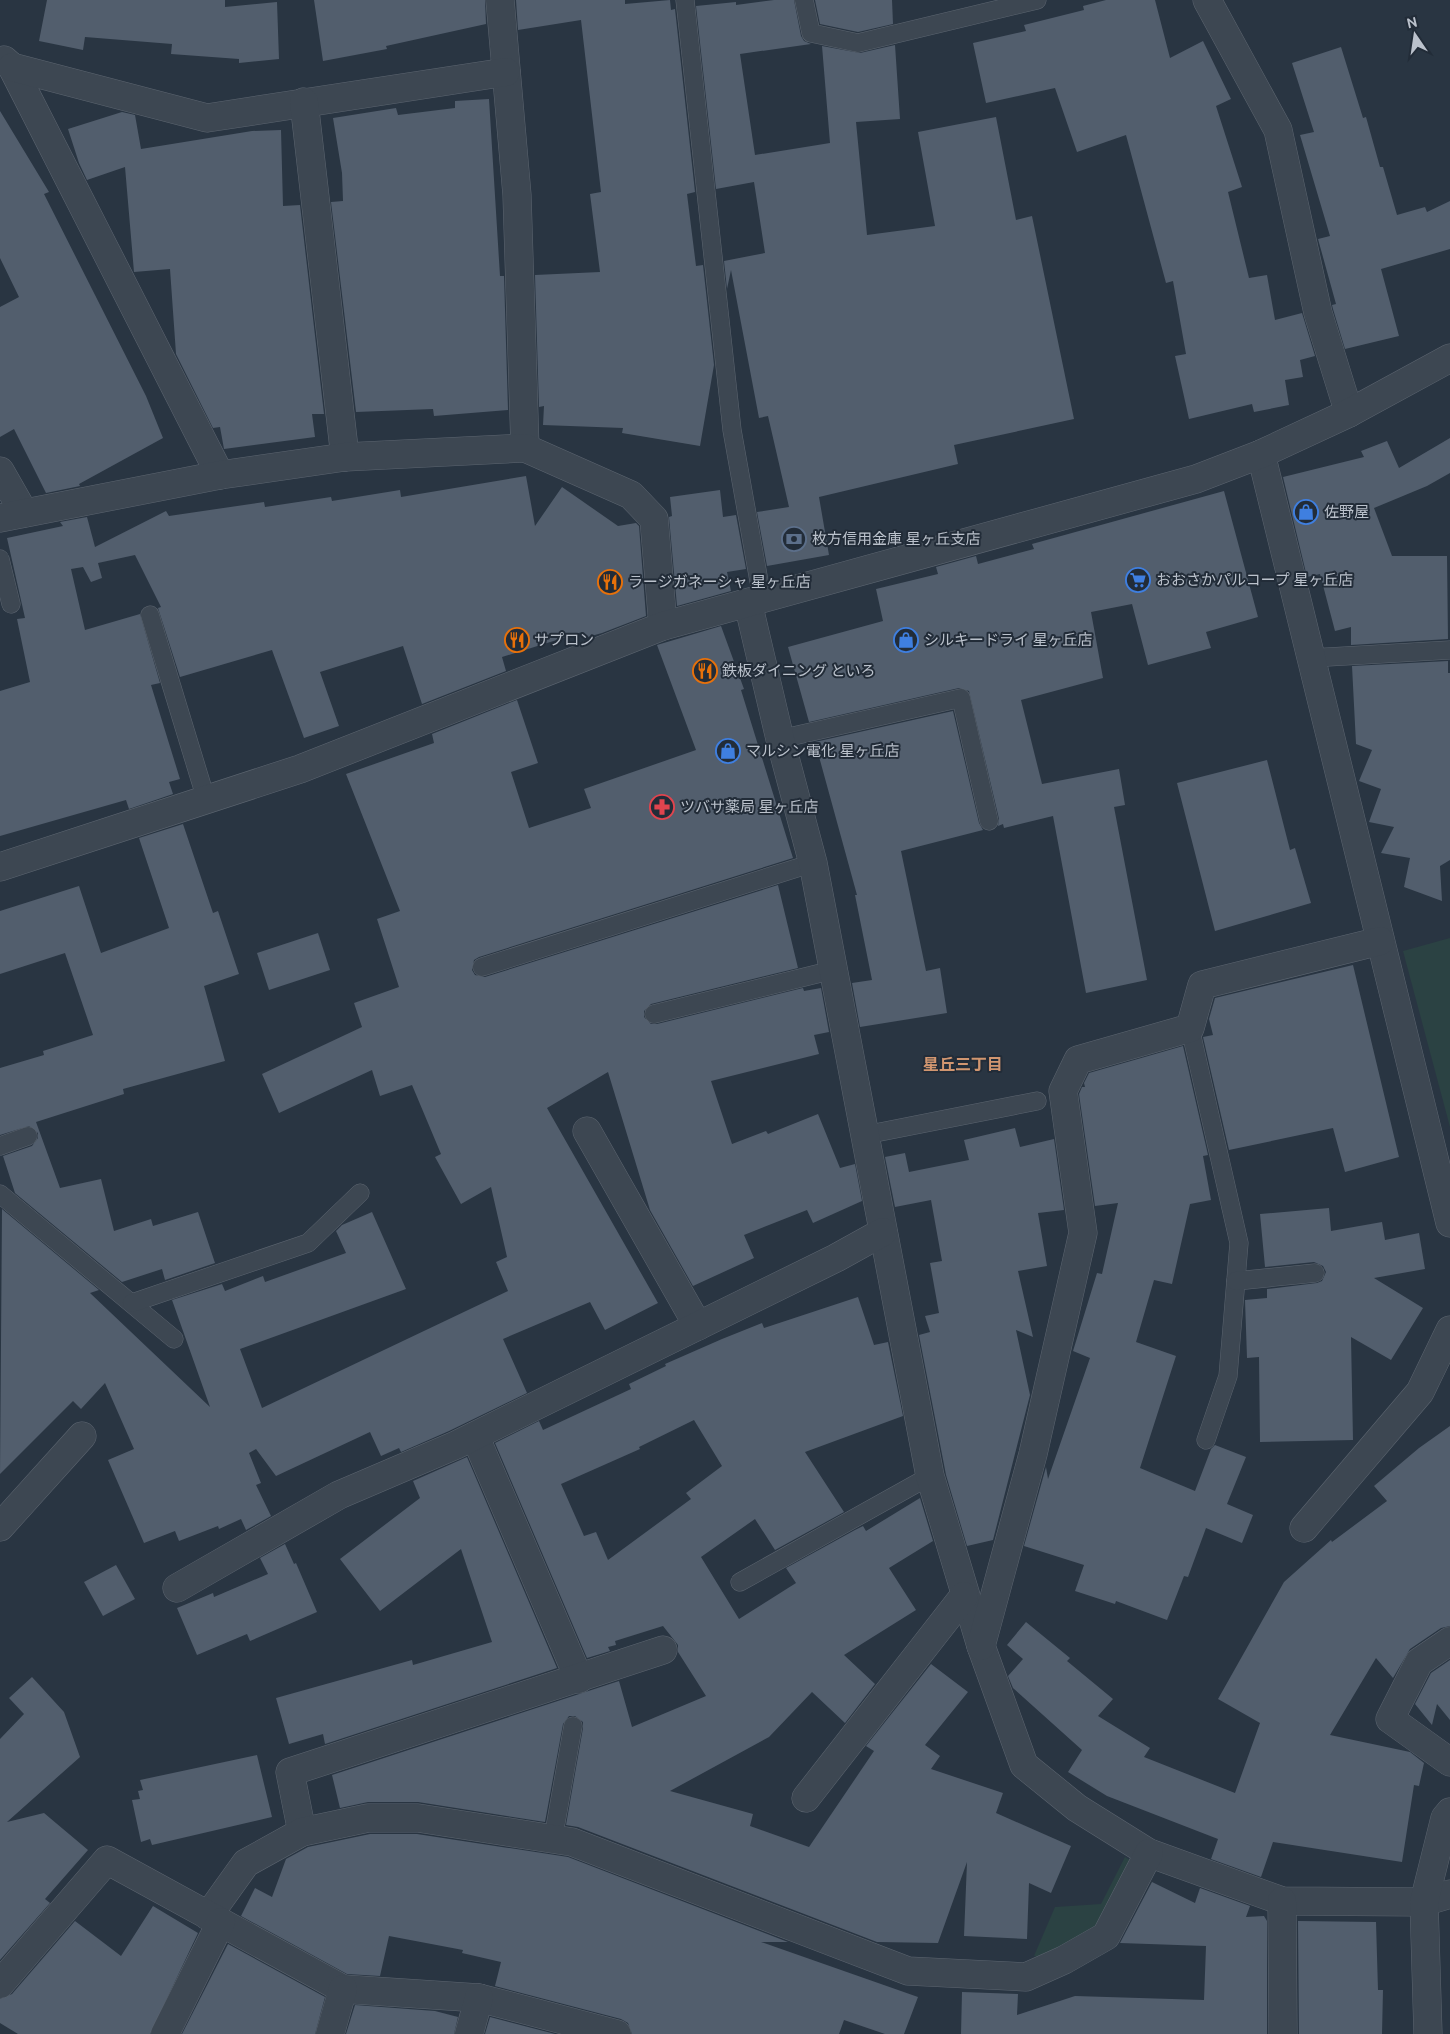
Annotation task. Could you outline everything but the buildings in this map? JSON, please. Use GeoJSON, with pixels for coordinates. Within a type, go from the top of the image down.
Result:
{"type":"FeatureCollection","features":[{"type":"Feature","properties":{"kind":"street"},"geometry":{"type":"LineString","coordinates":[[500,0],[517,195],[525,448]]}},
{"type":"Feature","properties":{"kind":"street"},"geometry":{"type":"LineString","coordinates":[[1207,0],[1278,130],[1318,313],[1350,413]]}},
{"type":"Feature","properties":{"kind":"street"},"geometry":{"type":"LineString","coordinates":[[6,62],[207,118],[506,72]]}},
{"type":"Feature","properties":{"kind":"street"},"geometry":{"type":"LineString","coordinates":[[6,62],[220,475]]}},
{"type":"Feature","properties":{"kind":"street"},"geometry":{"type":"LineString","coordinates":[[304,102],[345,456]]}},
{"type":"Feature","properties":{"kind":"street"},"geometry":{"type":"LineString","coordinates":[[0,867],[300,769],[662,626],[1196,479],[1261,454],[1350,413],[1450,358]]}},
{"type":"Feature","properties":{"kind":"street"},"geometry":{"type":"LineString","coordinates":[[0,471],[12,516],[220,475],[345,456],[525,448],[631,496],[654,519],[662,626]]}},
{"type":"Feature","properties":{"kind":"street"},"geometry":{"type":"LineString","coordinates":[[1261,454],[1450,1223]]}},
{"type":"Feature","properties":{"kind":"street"},"geometry":{"type":"LineString","coordinates":[[755,600],[780,739],[813,863],[930,1476],[964,1596],[1024,1765],[1077,1808],[1149,1853],[1282,1901],[1424,1902],[1450,1894]]}},
{"type":"Feature","properties":{"kind":"street"},"geometry":{"type":"LineString","coordinates":[[981,1646],[1033,1454],[1083,1233],[1064,1091],[1078,1060],[1190,1028],[1202,986],[1380,941]]}},
{"type":"Feature","properties":{"kind":"street"},"geometry":{"type":"LineString","coordinates":[[587,1131],[698,1326]]}},
{"type":"Feature","properties":{"kind":"street"},"geometry":{"type":"LineString","coordinates":[[177,1588],[339,1495],[475,1436],[836,1258],[883,1232]]}},
{"type":"Feature","properties":{"kind":"street"},"geometry":{"type":"LineString","coordinates":[[1304,1528],[1360,1465],[1420,1392],[1450,1330]]}},
{"type":"Feature","properties":{"kind":"street"},"geometry":{"type":"LineString","coordinates":[[0,1527],[82,1436]]}},
{"type":"Feature","properties":{"kind":"street"},"geometry":{"type":"LineString","coordinates":[[475,1436],[579,1679]]}},
{"type":"Feature","properties":{"kind":"street"},"geometry":{"type":"LineString","coordinates":[[806,1798],[964,1596]]}},
{"type":"Feature","properties":{"kind":"street"},"geometry":{"type":"LineString","coordinates":[[1450,1641],[1419,1662],[1390,1718],[1450,1762]]}},
{"type":"Feature","properties":{"kind":"street"},"geometry":{"type":"LineString","coordinates":[[302,1832],[290,1772],[663,1650]]}},
{"type":"Feature","properties":{"kind":"street"},"geometry":{"type":"LineString","coordinates":[[1428,2034],[1424,1902],[1445,1818],[1450,1812]]}},
{"type":"Feature","properties":{"kind":"street"},"geometry":{"type":"LineString","coordinates":[[165,2034],[215,1919],[246,1862],[302,1832],[368,1818],[418,1818],[572,1842],[908,1971],[1026,1977],[1064,1960],[1106,1936],[1149,1853]]}},
{"type":"Feature","properties":{"kind":"street"},"geometry":{"type":"LineString","coordinates":[[0,1984],[107,1860],[343,1989],[479,1998],[617,2034]]}},
{"type":"Feature","properties":{"kind":"street"},"geometry":{"type":"LineString","coordinates":[[1282,1901],[1283,2034]]}},
{"type":"Feature","properties":{"kind":"street"},"geometry":{"type":"LineString","coordinates":[[330,2034],[343,1989]]}},
{"type":"Feature","properties":{"kind":"street"},"geometry":{"type":"LineString","coordinates":[[469,2034],[479,1998]]}},
{"type":"Feature","properties":{"kind":"lane"},"geometry":{"type":"LineString","coordinates":[[685,0],[732,430],[755,600]]}},
{"type":"Feature","properties":{"kind":"lane"},"geometry":{"type":"LineString","coordinates":[[804,0],[811,33],[858,43],[1037,0]]}},
{"type":"Feature","properties":{"kind":"lane"},"geometry":{"type":"LineString","coordinates":[[0,559],[11,604]]}},
{"type":"Feature","properties":{"kind":"lane"},"geometry":{"type":"LineString","coordinates":[[150,615],[206,799]]}},
{"type":"Feature","properties":{"kind":"lane"},"geometry":{"type":"LineString","coordinates":[[1310,658],[1450,650]]}},
{"type":"Feature","properties":{"kind":"lane"},"geometry":{"type":"LineString","coordinates":[[780,739],[960,698],[989,821]]}},
{"type":"Feature","properties":{"kind":"lane"},"geometry":{"type":"LineString","coordinates":[[482,967],[813,863]]}},
{"type":"Feature","properties":{"kind":"lane"},"geometry":{"type":"LineString","coordinates":[[654,1014],[833,970]]}},
{"type":"Feature","properties":{"kind":"lane"},"geometry":{"type":"LineString","coordinates":[[1190,1028],[1239,1243],[1228,1376],[1206,1440]]}},
{"type":"Feature","properties":{"kind":"lane"},"geometry":{"type":"LineString","coordinates":[[865,1135],[1037,1101]]}},
{"type":"Feature","properties":{"kind":"lane"},"geometry":{"type":"LineString","coordinates":[[0,1146],[28,1136]]}},
{"type":"Feature","properties":{"kind":"lane"},"geometry":{"type":"LineString","coordinates":[[132,1303],[308,1243],[360,1193]]}},
{"type":"Feature","properties":{"kind":"lane"},"geometry":{"type":"LineString","coordinates":[[0,1194],[174,1339]]}},
{"type":"Feature","properties":{"kind":"lane"},"geometry":{"type":"LineString","coordinates":[[1236,1281],[1315,1272]]}},
{"type":"Feature","properties":{"kind":"lane"},"geometry":{"type":"LineString","coordinates":[[740,1582],[930,1476]]}},
{"type":"Feature","properties":{"kind":"lane"},"geometry":{"type":"LineString","coordinates":[[553,1839],[573,1726]]}},
{"type":"Feature","properties":{"kind":"green space"},"geometry":{"type":"Polygon","coordinates":[[[1450,938],[1450,1127],[1403,951],[1450,938]]]}},
{"type":"Feature","properties":{"kind":"green space"},"geometry":{"type":"Polygon","coordinates":[[[1125,1857],[1135,1863],[1098,1932],[1045,1958],[1034,1956],[1055,1907],[1101,1904],[1125,1857]]]}},
{"type":"Feature","properties":{"kind":"place","name":"佐野屋"},"geometry":{"type":"Point","coordinates":[1306,512]}},
{"type":"Feature","properties":{"kind":"place","name":"枚方信用金庫 星ヶ丘支店"},"geometry":{"type":"Point","coordinates":[794,539]}},
{"type":"Feature","properties":{"kind":"place","name":"おおさかパルコープ 星ヶ丘店"},"geometry":{"type":"Point","coordinates":[1138,580]}},
{"type":"Feature","properties":{"kind":"place","name":"ラージガネーシャ 星ヶ丘店"},"geometry":{"type":"Point","coordinates":[610,582]}},
{"type":"Feature","properties":{"kind":"place","name":"サプロン"},"geometry":{"type":"Point","coordinates":[517,640]}},
{"type":"Feature","properties":{"kind":"place","name":"シルキードライ 星ヶ丘店"},"geometry":{"type":"Point","coordinates":[906,640]}},
{"type":"Feature","properties":{"kind":"place","name":"鉄板ダイニング といろ"},"geometry":{"type":"Point","coordinates":[705,671]}},
{"type":"Feature","properties":{"kind":"place","name":"マルシン電化 星ヶ丘店"},"geometry":{"type":"Point","coordinates":[728,751]}},
{"type":"Feature","properties":{"kind":"place","name":"ツバサ薬局 星ヶ丘店"},"geometry":{"type":"Point","coordinates":[662,807]}},
{"type":"Feature","properties":{"kind":"district","name":"星丘三丁目"},"geometry":{"type":"Point","coordinates":[963,1064]}}]}
